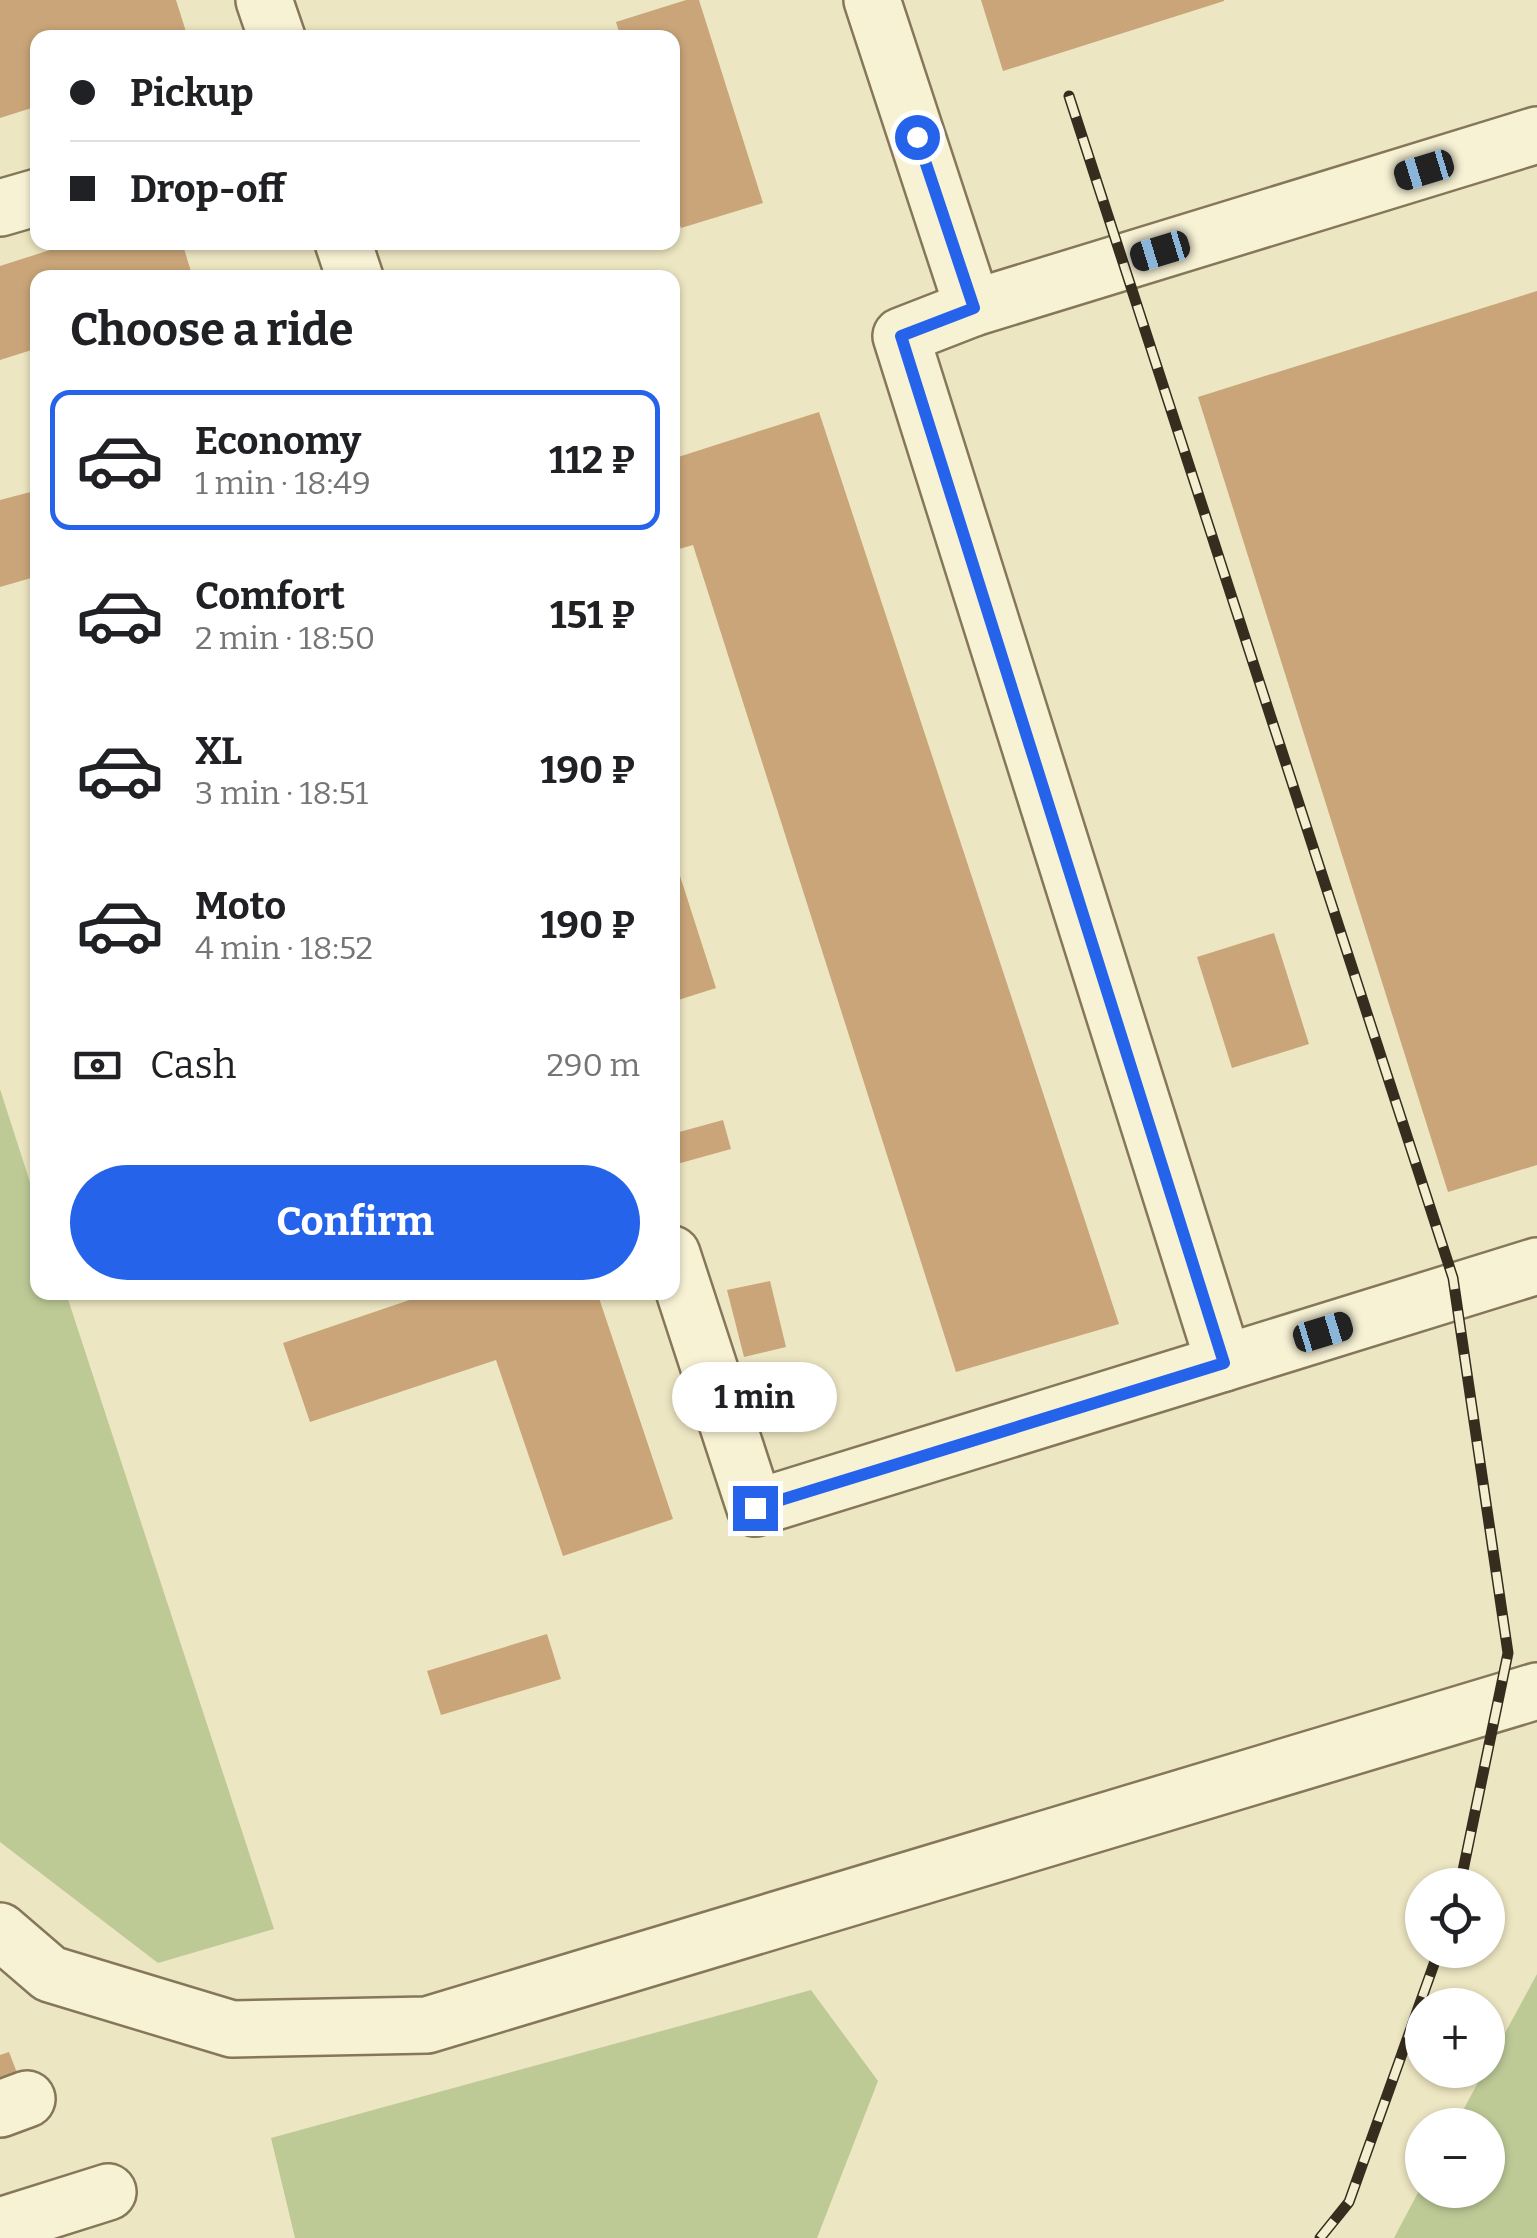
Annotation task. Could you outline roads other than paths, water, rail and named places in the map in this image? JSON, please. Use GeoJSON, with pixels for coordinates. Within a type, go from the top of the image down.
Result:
{"type":"FeatureCollection","features":[{"type":"Feature","properties":{"kind":"lane"},"geometry":{"type":"LineString","coordinates":[[264,0],[273,30]]}},
{"type":"Feature","properties":{"kind":"lane"},"geometry":{"type":"LineString","coordinates":[[872,0],[974,308]]}},
{"type":"Feature","properties":{"kind":"lane"},"geometry":{"type":"LineString","coordinates":[[1224,1363],[901,336],[974,308],[1537,135]]}},
{"type":"Feature","properties":{"kind":"lane"},"geometry":{"type":"LineString","coordinates":[[0,208],[30,199]]}},
{"type":"Feature","properties":{"kind":"lane"},"geometry":{"type":"LineString","coordinates":[[680,1278],[755,1508],[1537,1266]]}},
{"type":"Feature","properties":{"kind":"lane"},"geometry":{"type":"LineString","coordinates":[[0,1932],[50,1974],[232,2029],[428,2025],[1537,1690]]}},
{"type":"Feature","properties":{"kind":"lane"},"geometry":{"type":"LineString","coordinates":[[0,2226],[108,2192]]}},
{"type":"Feature","properties":{"kind":"railway"},"geometry":{"type":"LineString","coordinates":[[1069,96],[1453,1278],[1508,1653],[1464,1868]]}},
{"type":"Feature","properties":{"kind":"railway"},"geometry":{"type":"LineString","coordinates":[[1320,2238],[1349,2202],[1433,1968]]}}]}
